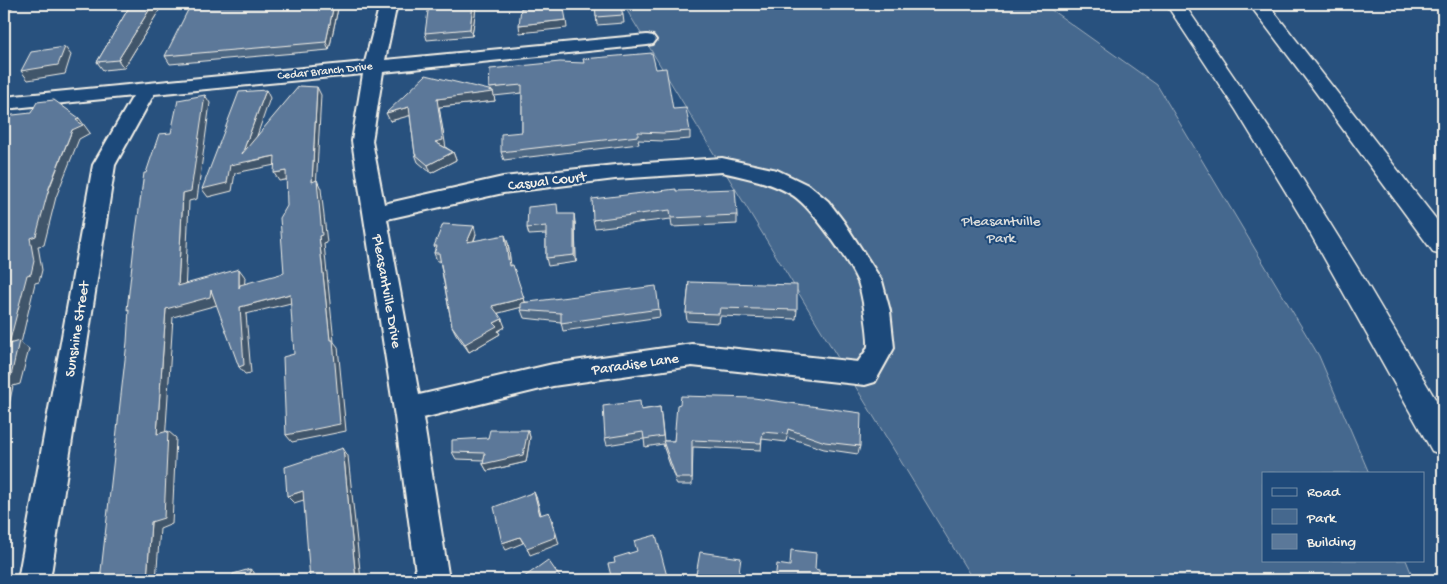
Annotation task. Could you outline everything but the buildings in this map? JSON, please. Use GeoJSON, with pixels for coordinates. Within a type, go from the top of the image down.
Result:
{"type":"FeatureCollection","features":[{"type":"Feature","properties":{"kind":"highway"},"geometry":{"type":"LineString","coordinates":[[1175,4],[1229,82],[1288,174],[1354,283],[1443,440]]}},
{"type":"Feature","properties":{"kind":"highway"},"geometry":{"type":"LineString","coordinates":[[1258,4],[1328,93],[1443,246]]}},
{"type":"Feature","properties":{"kind":"street","name":"Pleasantville Drive"},"geometry":{"type":"LineString","coordinates":[[388,4],[374,65],[362,140],[408,410],[433,580]]}},
{"type":"Feature","properties":{"kind":"street","name":"Cedar Branch Drive"},"geometry":{"type":"LineString","coordinates":[[4,103],[374,65],[647,40]]}},
{"type":"Feature","properties":{"kind":"street","name":"Sunshine Street"},"geometry":{"type":"LineString","coordinates":[[34,580],[104,165],[147,89]]}},
{"type":"Feature","properties":{"kind":"street","name":"Casual Court"},"geometry":{"type":"LineString","coordinates":[[375,214],[504,185],[615,172],[722,166],[769,175],[802,191],[820,207],[836,228],[870,282],[878,310],[881,348],[866,374]]}},
{"type":"Feature","properties":{"kind":"street","name":"Paradise Lane"},"geometry":{"type":"LineString","coordinates":[[408,410],[553,375],[692,355],[866,374]]}},
{"type":"Feature","properties":{"kind":"green space","name":"Pleasantville Park"},"geometry":{"type":"Polygon","coordinates":[[[623,4],[1043,4],[1157,85],[1319,356],[1369,472],[1262,472],[1262,562],[1407,562],[1414,580],[973,580],[623,4]]]}}]}
